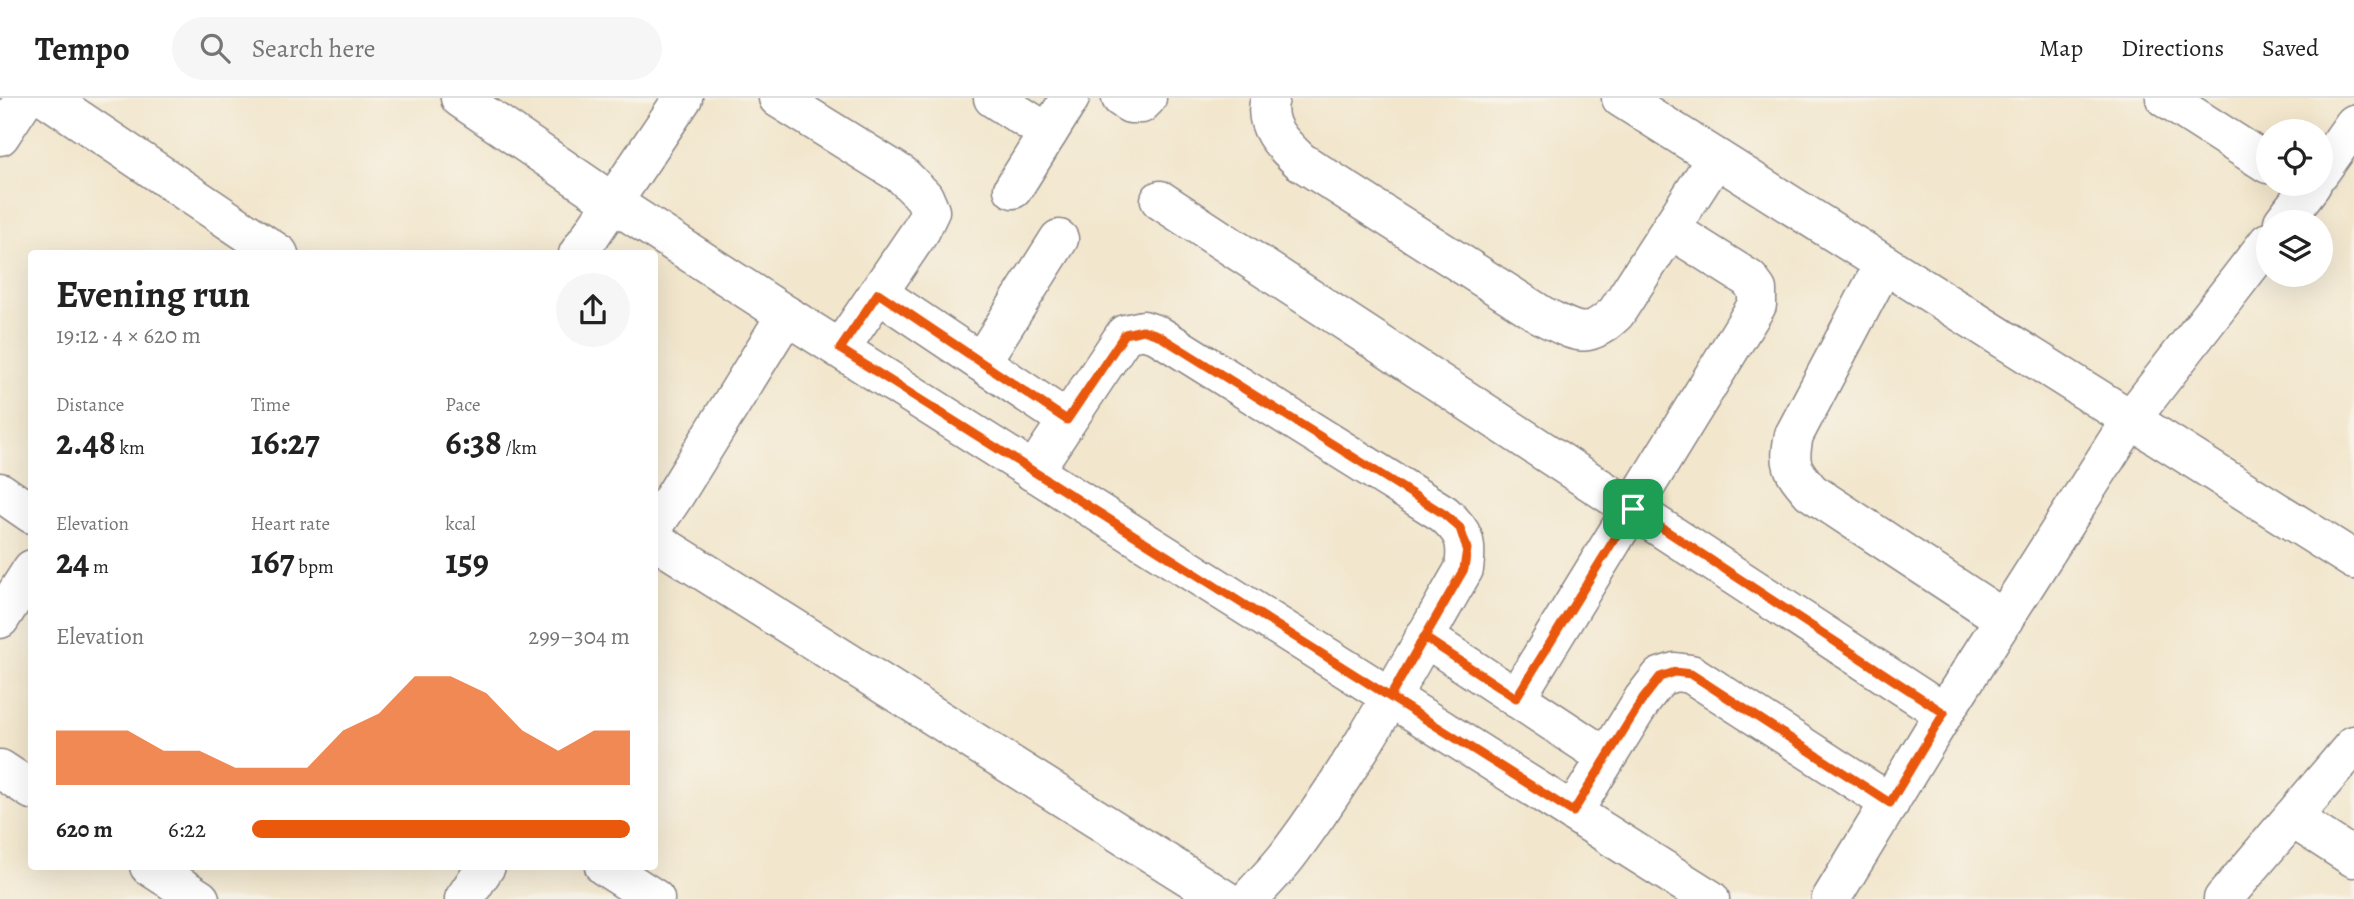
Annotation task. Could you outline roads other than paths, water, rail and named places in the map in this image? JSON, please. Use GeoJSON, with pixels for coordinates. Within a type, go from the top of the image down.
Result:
{"type":"FeatureCollection","features":[{"type":"Feature","properties":{"kind":"street"},"geometry":{"type":"LineString","coordinates":[[0,136],[25,98]]}},
{"type":"Feature","properties":{"kind":"street"},"geometry":{"type":"LineString","coordinates":[[47,98],[237,242],[265,250]]}},
{"type":"Feature","properties":{"kind":"street"},"geometry":{"type":"LineString","coordinates":[[460,98],[612,202],[786,315],[1710,899]]}},
{"type":"Feature","properties":{"kind":"street"},"geometry":{"type":"LineString","coordinates":[[581,250],[683,98]]}},
{"type":"Feature","properties":{"kind":"street"},"geometry":{"type":"LineString","coordinates":[[778,98],[902,175],[924,197],[930,211],[921,230],[840,349]]}},
{"type":"Feature","properties":{"kind":"street"},"geometry":{"type":"LineString","coordinates":[[993,98],[1048,133]]}},
{"type":"Feature","properties":{"kind":"street"},"geometry":{"type":"LineString","coordinates":[[1013,189],[1070,98]]}},
{"type":"Feature","properties":{"kind":"street"},"geometry":{"type":"LineString","coordinates":[[1121,98],[1130,104],[1141,104],[1147,98]]}},
{"type":"Feature","properties":{"kind":"street"},"geometry":{"type":"LineString","coordinates":[[1270,98],[1269,124],[1282,144],[1300,161],[1543,316],[1578,332],[1599,328],[1616,313],[1716,158]]}},
{"type":"Feature","properties":{"kind":"street"},"geometry":{"type":"LineString","coordinates":[[1621,98],[2354,560]]}},
{"type":"Feature","properties":{"kind":"street"},"geometry":{"type":"LineString","coordinates":[[2165,98],[2256,156]]}},
{"type":"Feature","properties":{"kind":"street"},"geometry":{"type":"LineString","coordinates":[[2292,210],[2303,196]]}},
{"type":"Feature","properties":{"kind":"street"},"geometry":{"type":"LineString","coordinates":[[1160,200],[1944,713]]}},
{"type":"Feature","properties":{"kind":"street"},"geometry":{"type":"LineString","coordinates":[[1516,698],[1757,305],[1757,290],[1749,278],[1670,229]]}},
{"type":"Feature","properties":{"kind":"street"},"geometry":{"type":"LineString","coordinates":[[981,362],[1059,239]]}},
{"type":"Feature","properties":{"kind":"street"},"geometry":{"type":"LineString","coordinates":[[1831,899],[1944,713],[2131,419],[2256,258]]}},
{"type":"Feature","properties":{"kind":"street"},"geometry":{"type":"LineString","coordinates":[[1884,264],[1794,435],[1789,456],[1796,475],[1811,492],[2004,619]]}},
{"type":"Feature","properties":{"kind":"street"},"geometry":{"type":"LineString","coordinates":[[878,293],[1067,420]]}},
{"type":"Feature","properties":{"kind":"street"},"geometry":{"type":"LineString","coordinates":[[658,520],[786,315]]}},
{"type":"Feature","properties":{"kind":"street"},"geometry":{"type":"LineString","coordinates":[[1033,472],[1125,334],[1143,330],[1170,342],[1444,514],[1460,528],[1467,549],[1464,569],[1329,797],[1290,853],[1249,899]]}},
{"type":"Feature","properties":{"kind":"street"},"geometry":{"type":"LineString","coordinates":[[0,492],[28,511]]}},
{"type":"Feature","properties":{"kind":"street"},"geometry":{"type":"LineString","coordinates":[[658,543],[1224,899]]}},
{"type":"Feature","properties":{"kind":"street"},"geometry":{"type":"LineString","coordinates":[[0,619],[28,575]]}},
{"type":"Feature","properties":{"kind":"street"},"geometry":{"type":"LineString","coordinates":[[1424,637],[1606,757]]}},
{"type":"Feature","properties":{"kind":"street"},"geometry":{"type":"LineString","coordinates":[[1573,812],[1643,699],[1660,677],[1675,672],[1691,674],[1890,803]]}},
{"type":"Feature","properties":{"kind":"street"},"geometry":{"type":"LineString","coordinates":[[2223,899],[2354,746]]}},
{"type":"Feature","properties":{"kind":"street"},"geometry":{"type":"LineString","coordinates":[[0,769],[28,787]]}},
{"type":"Feature","properties":{"kind":"street"},"geometry":{"type":"LineString","coordinates":[[2292,818],[2354,858]]}},
{"type":"Feature","properties":{"kind":"street"},"geometry":{"type":"LineString","coordinates":[[464,899],[483,870]]}},
{"type":"Feature","properties":{"kind":"street"},"geometry":{"type":"LineString","coordinates":[[610,870],[655,899]]}},
{"type":"Feature","properties":{"kind":"street"},"geometry":{"type":"LineString","coordinates":[[161,877],[200,899]]}}]}
